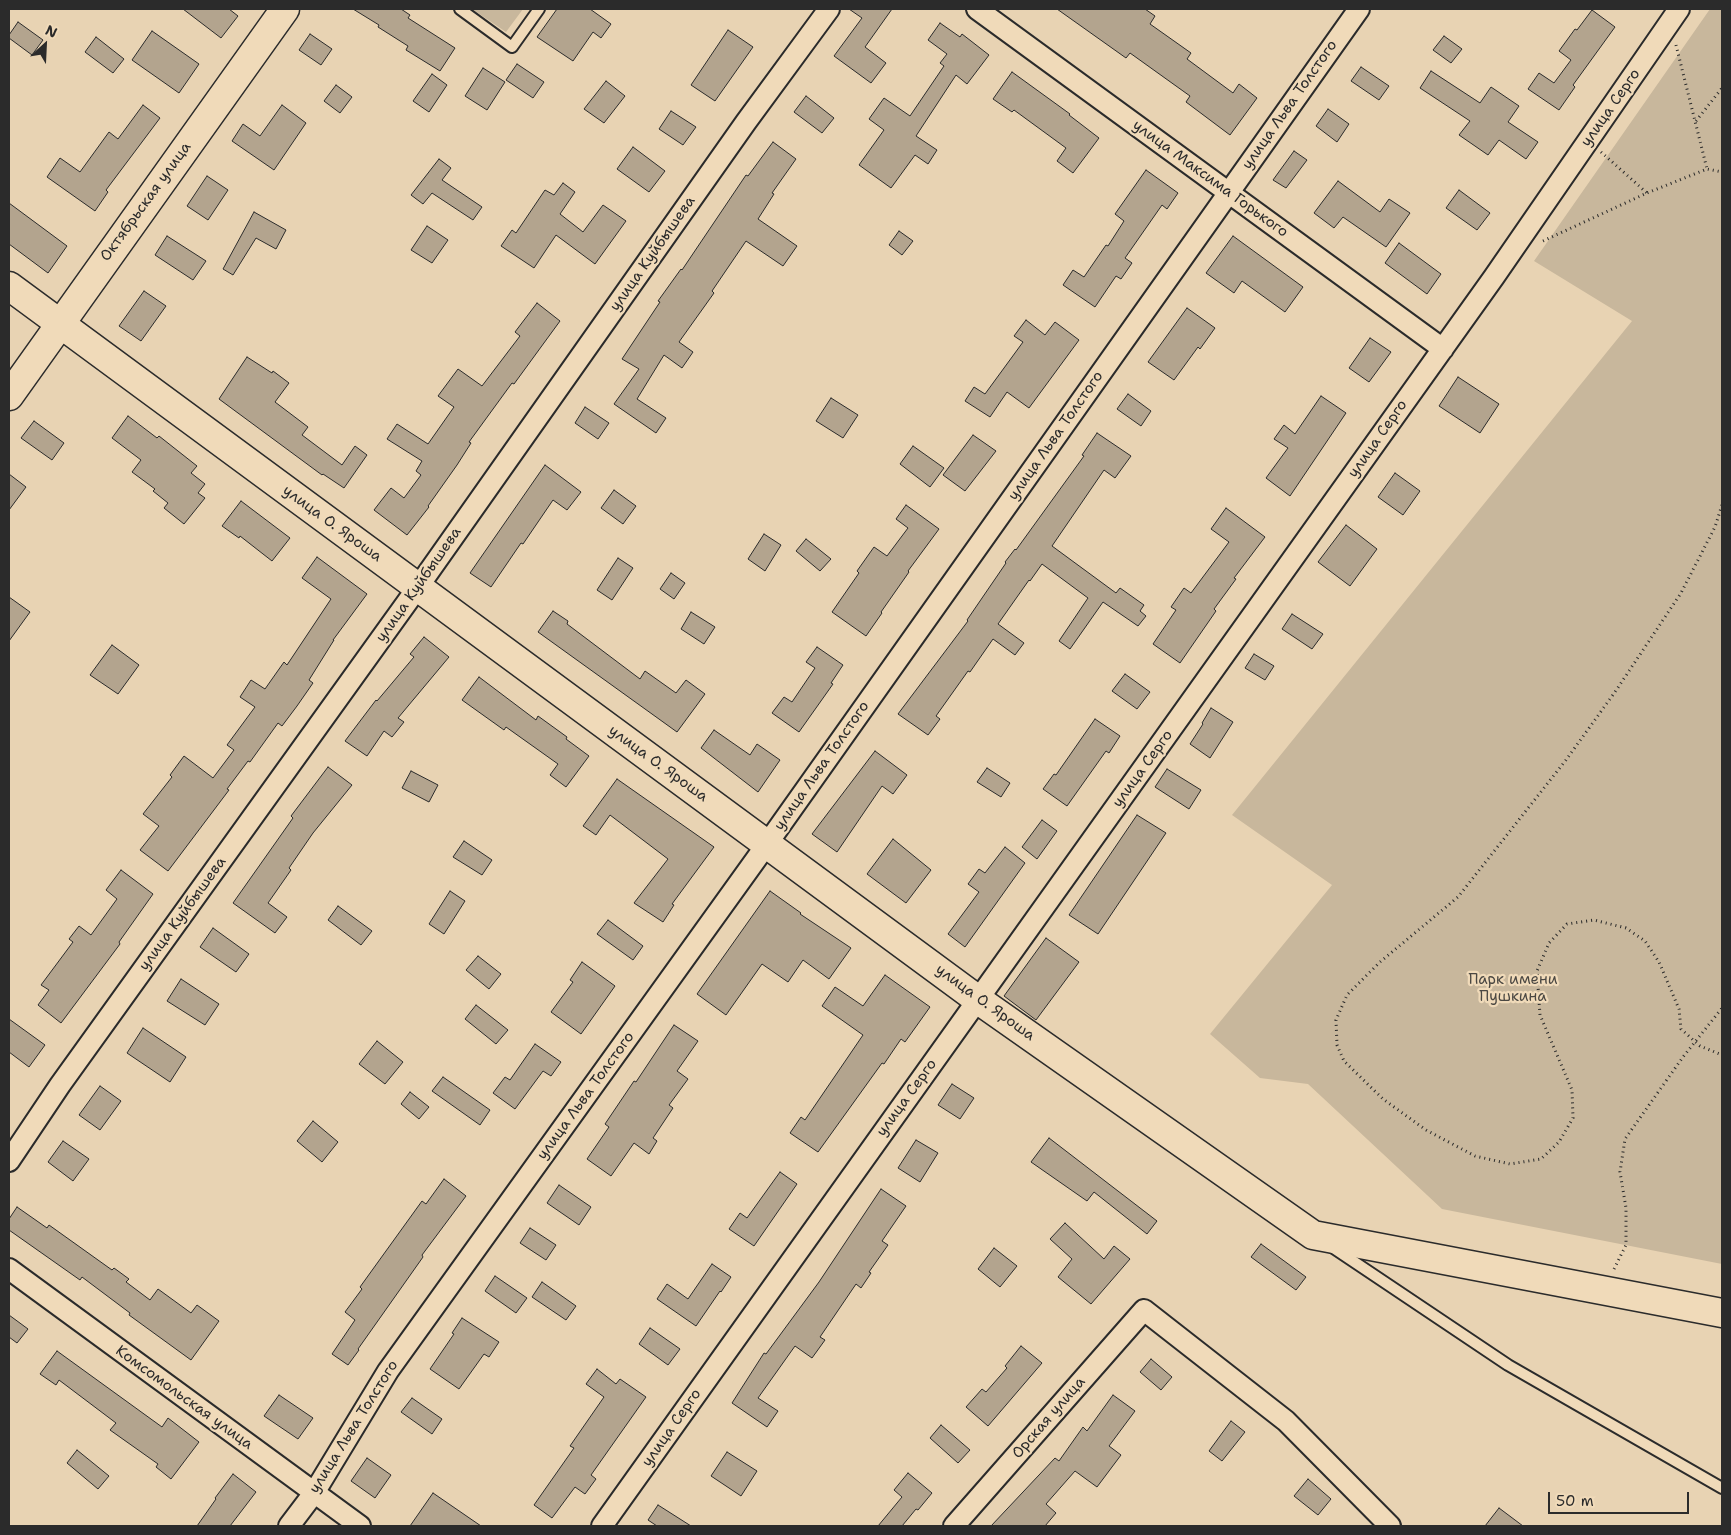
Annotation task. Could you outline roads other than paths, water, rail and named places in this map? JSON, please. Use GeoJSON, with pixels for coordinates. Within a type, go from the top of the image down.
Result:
{"type":"FeatureCollection","features":[{"type":"Feature","properties":{"kind":"main road","name":"Октябрьская улица"},"geometry":{"type":"LineString","coordinates":[[9,396],[285,9]]}},
{"type":"Feature","properties":{"kind":"main road","name":"улица О. Яроша"},"geometry":{"type":"LineString","coordinates":[[9,286],[978,998],[1313,1234]]}},
{"type":"Feature","properties":{"kind":"main road"},"geometry":{"type":"LineString","coordinates":[[1313,1234],[1722,1313]]}},
{"type":"Feature","properties":{"kind":"street","name":"улица Куйбышева"},"geometry":{"type":"LineString","coordinates":[[9,1161],[60,1085],[418,587],[746,122],[829,9]]}},
{"type":"Feature","properties":{"kind":"street","name":"улица Максима Горького"},"geometry":{"type":"LineString","coordinates":[[977,9],[1442,349]]}},
{"type":"Feature","properties":{"kind":"street","name":"улица Льва Толстого"},"geometry":{"type":"LineString","coordinates":[[289,1526],[314,1493],[388,1371],[767,844],[1359,9]]}},
{"type":"Feature","properties":{"kind":"street","name":"улица Серго"},"geometry":{"type":"LineString","coordinates":[[602,1526],[1442,349],[1679,9]]}},
{"type":"Feature","properties":{"kind":"street","name":"Комсомольская улица"},"geometry":{"type":"LineString","coordinates":[[9,1269],[360,1526]]}},
{"type":"Feature","properties":{"kind":"street","name":"Орская улица"},"geometry":{"type":"LineString","coordinates":[[954,1526],[1144,1310],[1286,1421],[1390,1526]]}},
{"type":"Feature","properties":{"kind":"lane"},"geometry":{"type":"LineString","coordinates":[[460,9],[512,46],[539,9]]}},
{"type":"Feature","properties":{"kind":"lane"},"geometry":{"type":"LineString","coordinates":[[1313,1234],[1508,1365],[1722,1489]]}},
{"type":"Feature","properties":{"kind":"park label","name":"Парк имени Пушкина"},"geometry":{"type":"Point","coordinates":[1513,988]}}]}
